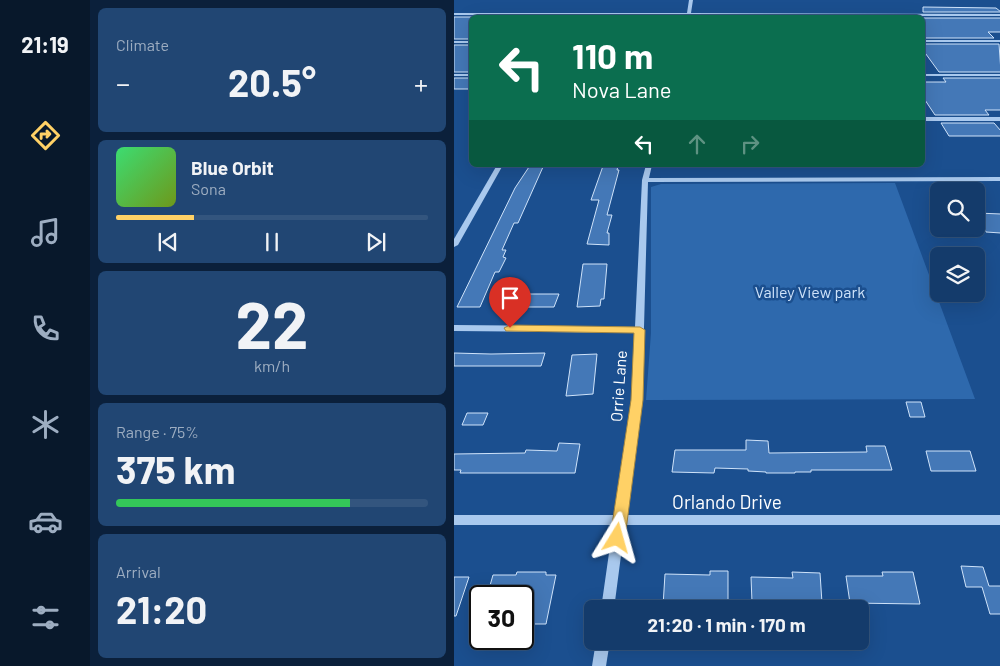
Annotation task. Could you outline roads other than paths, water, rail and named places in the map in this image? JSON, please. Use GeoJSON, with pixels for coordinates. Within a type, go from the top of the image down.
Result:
{"type":"FeatureCollection","features":[{"type":"Feature","properties":{"kind":"street"},"geometry":{"type":"LineString","coordinates":[[688,15],[691,0]]}},
{"type":"Feature","properties":{"kind":"street"},"geometry":{"type":"LineString","coordinates":[[454,14],[571,15]]}},
{"type":"Feature","properties":{"kind":"street"},"geometry":{"type":"LineString","coordinates":[[925,15],[1000,15]]}},
{"type":"Feature","properties":{"kind":"street"},"geometry":{"type":"LineString","coordinates":[[925,41],[1000,41]]}},
{"type":"Feature","properties":{"kind":"street"},"geometry":{"type":"LineString","coordinates":[[454,42],[469,42]]}},
{"type":"Feature","properties":{"kind":"street"},"geometry":{"type":"LineString","coordinates":[[454,75],[469,75]]}},
{"type":"Feature","properties":{"kind":"street"},"geometry":{"type":"LineString","coordinates":[[925,75],[1000,75]]}},
{"type":"Feature","properties":{"kind":"street"},"geometry":{"type":"LineString","coordinates":[[925,119],[1000,119]]}},
{"type":"Feature","properties":{"kind":"street"},"geometry":{"type":"LineString","coordinates":[[454,245],[499,167]]}},
{"type":"Feature","properties":{"kind":"street","name":"Orrie Lane"},"geometry":{"type":"LineString","coordinates":[[608,600],[637,400],[645,180],[648,167]]}},
{"type":"Feature","properties":{"kind":"street"},"geometry":{"type":"LineString","coordinates":[[645,180],[1000,179]]}},
{"type":"Feature","properties":{"kind":"street"},"geometry":{"type":"LineString","coordinates":[[454,328],[640,330]]}},
{"type":"Feature","properties":{"kind":"street","name":"Orlando Drive"},"geometry":{"type":"LineString","coordinates":[[454,520],[1000,520]]}},
{"type":"Feature","properties":{"kind":"street"},"geometry":{"type":"LineString","coordinates":[[599,666],[602,650]]}},
{"type":"Feature","properties":{"kind":"park label","name":"Valley View park"},"geometry":{"type":"Point","coordinates":[810,291]}}]}
